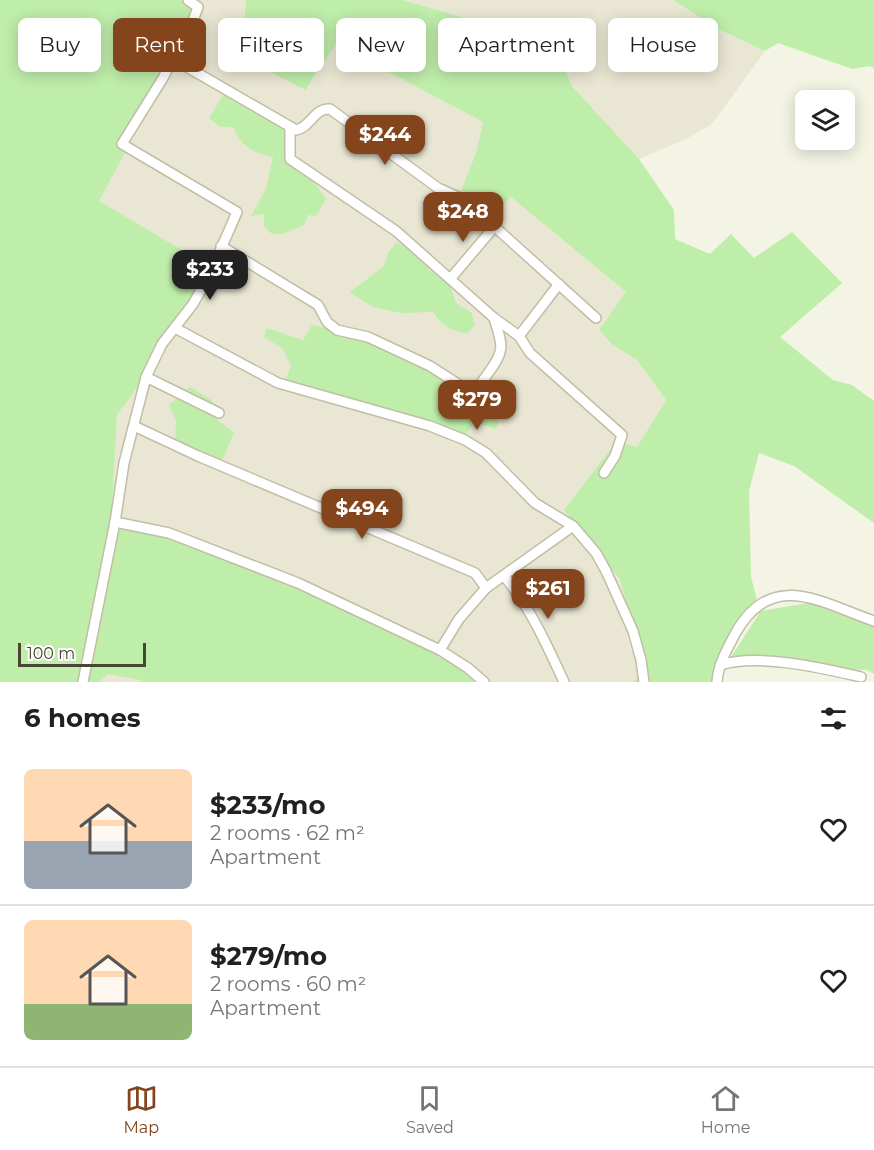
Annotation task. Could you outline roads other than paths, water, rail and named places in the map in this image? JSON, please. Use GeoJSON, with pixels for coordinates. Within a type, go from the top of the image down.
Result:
{"type":"FeatureCollection","features":[{"type":"Feature","properties":{"kind":"street"},"geometry":{"type":"LineString","coordinates":[[188,0],[198,8]]}},
{"type":"Feature","properties":{"kind":"street"},"geometry":{"type":"LineString","coordinates":[[194,18],[198,8],[206,0]]}},
{"type":"Feature","properties":{"kind":"street"},"geometry":{"type":"LineString","coordinates":[[83,682],[115,522],[124,463],[146,377],[162,344],[193,304],[210,274],[237,212],[122,144],[135,126],[165,72]]}},
{"type":"Feature","properties":{"kind":"street"},"geometry":{"type":"LineString","coordinates":[[197,72],[296,130],[302,129],[318,112],[330,109],[438,188],[465,200],[596,318]]}},
{"type":"Feature","properties":{"kind":"street"},"geometry":{"type":"LineString","coordinates":[[290,128],[290,159],[396,231],[494,318],[519,336],[530,353],[622,435],[615,456],[604,473]]}},
{"type":"Feature","properties":{"kind":"street"},"geometry":{"type":"LineString","coordinates":[[451,278],[495,226]]}},
{"type":"Feature","properties":{"kind":"street"},"geometry":{"type":"LineString","coordinates":[[221,246],[318,305],[327,322],[337,330],[368,337],[430,366],[466,389],[473,390],[478,387],[500,357],[502,345],[494,318]]}},
{"type":"Feature","properties":{"kind":"street"},"geometry":{"type":"LineString","coordinates":[[519,336],[559,284]]}},
{"type":"Feature","properties":{"kind":"street"},"geometry":{"type":"LineString","coordinates":[[175,328],[278,383],[430,426],[465,440],[486,453],[535,503],[573,526],[596,553],[633,632],[644,682]]}},
{"type":"Feature","properties":{"kind":"street"},"geometry":{"type":"LineString","coordinates":[[146,377],[219,413]]}},
{"type":"Feature","properties":{"kind":"street"},"geometry":{"type":"LineString","coordinates":[[134,426],[198,456],[475,573],[486,588]]}},
{"type":"Feature","properties":{"kind":"street"},"geometry":{"type":"LineString","coordinates":[[115,522],[169,533],[298,583],[440,650],[468,668],[484,682]]}},
{"type":"Feature","properties":{"kind":"street"},"geometry":{"type":"LineString","coordinates":[[440,650],[459,619],[486,588],[573,526]]}},
{"type":"Feature","properties":{"kind":"street"},"geometry":{"type":"LineString","coordinates":[[504,576],[520,595],[564,682]]}},
{"type":"Feature","properties":{"kind":"street"},"geometry":{"type":"LineString","coordinates":[[717,682],[720,666],[738,629],[758,604],[774,597],[801,596],[874,621]]}},
{"type":"Feature","properties":{"kind":"street"},"geometry":{"type":"LineString","coordinates":[[720,666],[742,660],[759,661],[809,666],[861,677]]}}]}
